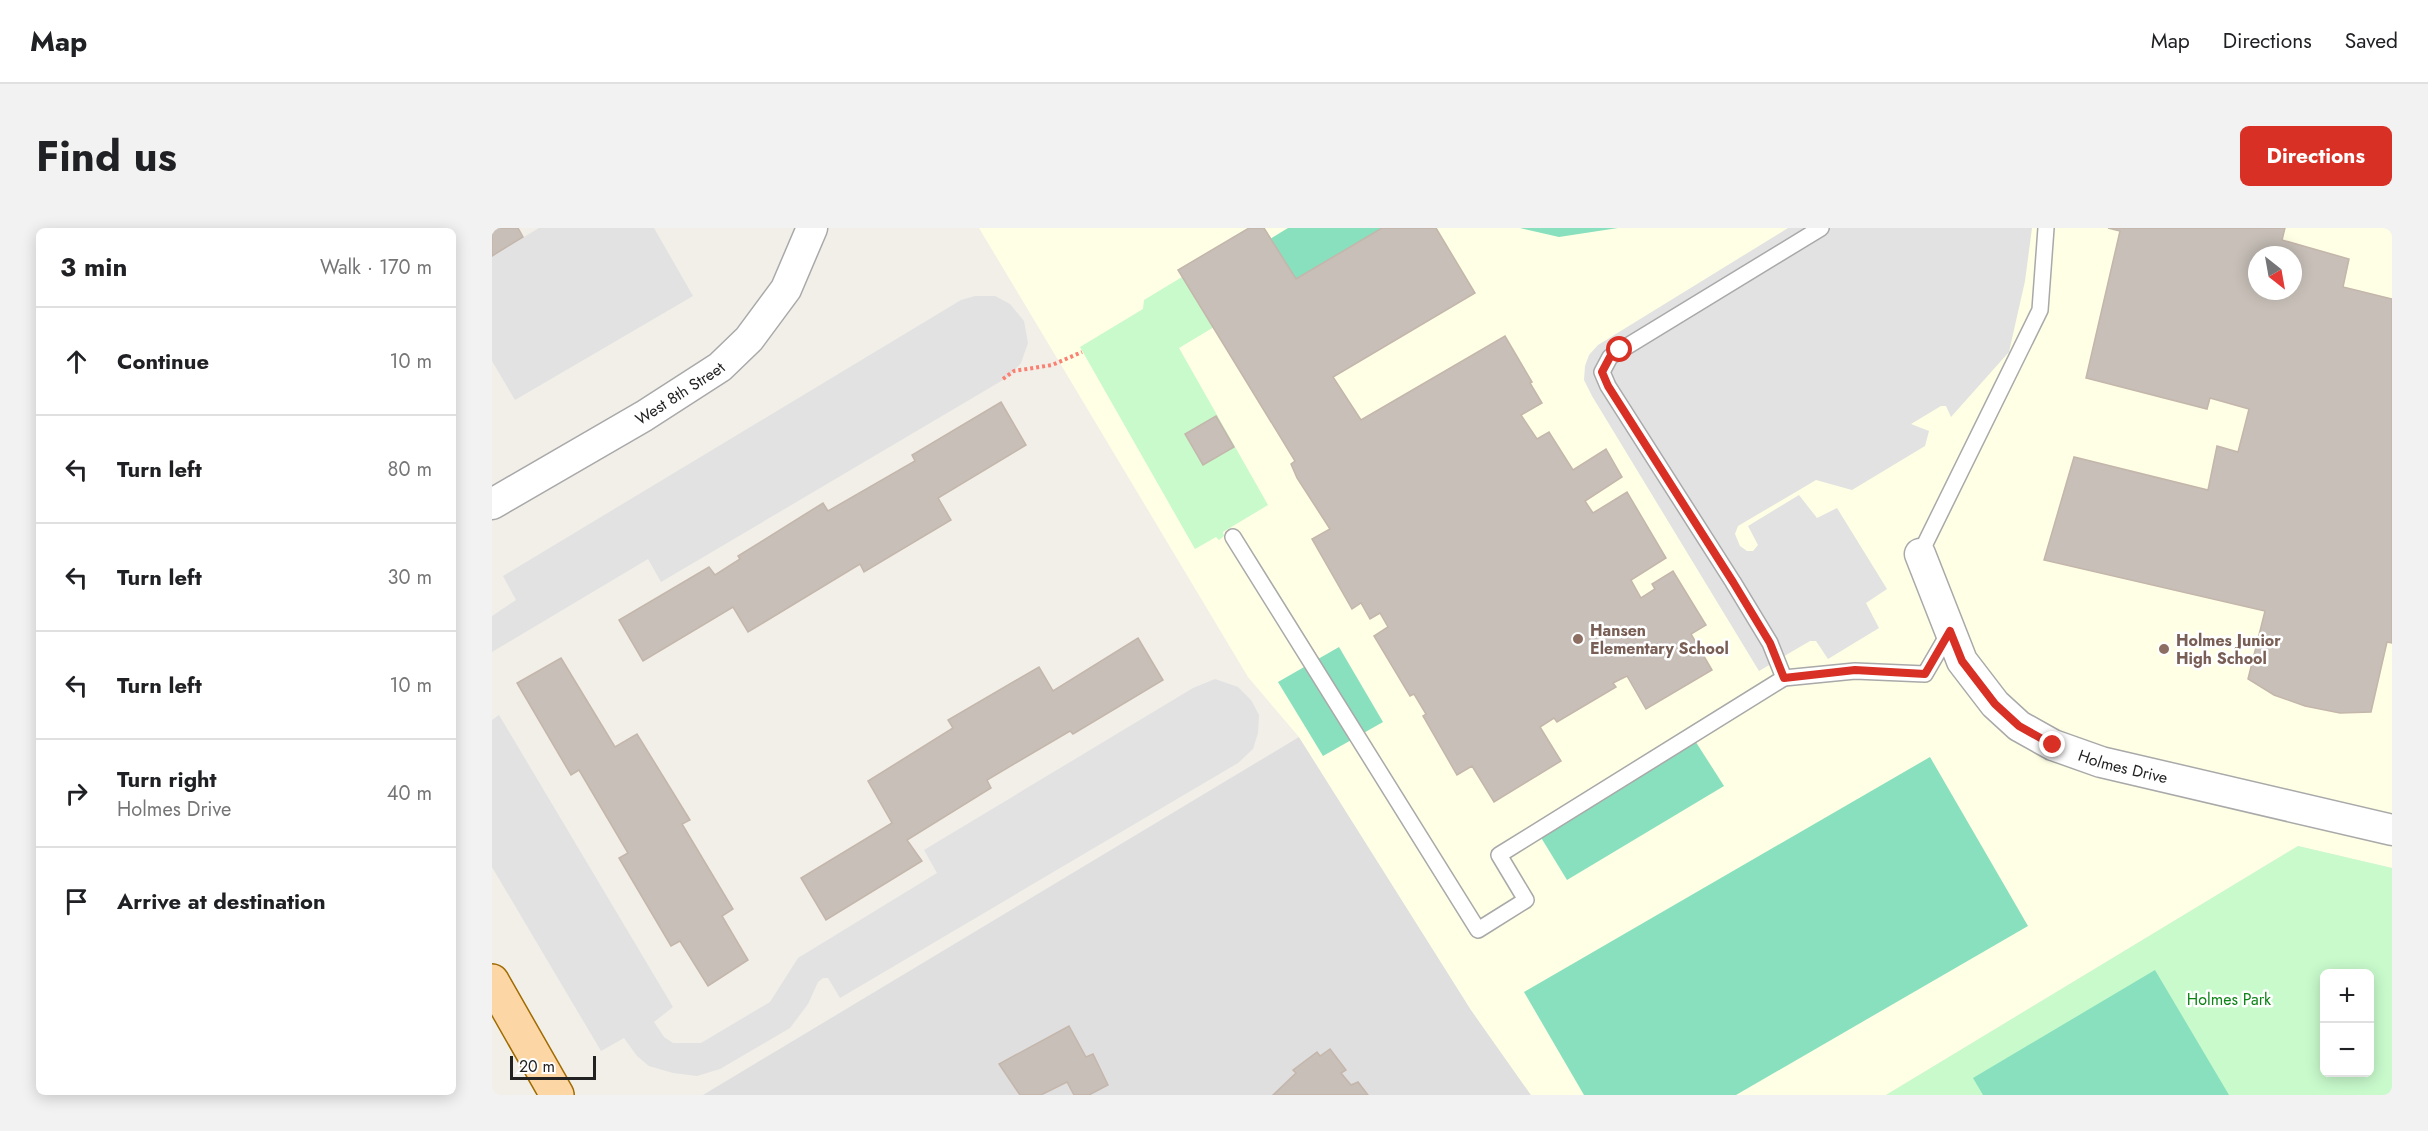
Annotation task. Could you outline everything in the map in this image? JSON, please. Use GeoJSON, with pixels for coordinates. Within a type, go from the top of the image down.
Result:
{"type":"FeatureCollection","features":[{"type":"Feature","properties":{"kind":"main road"},"geometry":{"type":"LineString","coordinates":[[492,981],[557,1095]]}},
{"type":"Feature","properties":{"kind":"street","name":"West 8th Street"},"geometry":{"type":"LineString","coordinates":[[492,504],[644,416],[720,367],[749,339],[786,289],[812,228]]}},
{"type":"Feature","properties":{"kind":"street","name":"Holmes Drive"},"geometry":{"type":"LineString","coordinates":[[1920,554],[1962,661],[1995,704],[2019,726],[2053,745],[2100,762],[2392,830]]}},
{"type":"Feature","properties":{"kind":"lane"},"geometry":{"type":"LineString","coordinates":[[1784,678],[1770,643],[1608,386],[1602,372],[1610,357],[1620,350],[1821,228]]}},
{"type":"Feature","properties":{"kind":"lane"},"geometry":{"type":"LineString","coordinates":[[1920,554],[2040,310],[2046,228]]}},
{"type":"Feature","properties":{"kind":"lane"},"geometry":{"type":"LineString","coordinates":[[1233,537],[1478,930],[1526,900],[1499,855],[1784,678],[1855,670],[1925,674],[1950,631]]}},
{"type":"Feature","properties":{"kind":"path"},"geometry":{"type":"LineString","coordinates":[[1003,380],[1014,371],[1052,365],[1082,352]]}},
{"type":"Feature","properties":{"kind":"shaded area"},"geometry":{"type":"Polygon","coordinates":[[[539,228],[654,228],[693,296],[515,400],[492,361],[492,256],[539,228]]]}},
{"type":"Feature","properties":{"kind":"shaded area"},"geometry":{"type":"Polygon","coordinates":[[[979,228],[2392,228],[2392,868],[2298,846],[1886,1095],[1531,1095],[1471,1010],[1299,737],[1248,677],[979,228]]]}},
{"type":"Feature","properties":{"kind":"shaded area"},"geometry":{"type":"Polygon","coordinates":[[[1788,228],[2032,228],[2025,281],[2009,352],[1951,417],[1946,406],[1941,406],[1911,424],[1929,431],[1925,446],[1852,490],[1816,480],[1738,526],[1735,534],[1740,546],[1747,551],[1753,551],[1758,545],[1748,526],[1799,495],[1817,518],[1837,508],[1887,589],[1866,603],[1879,628],[1828,659],[1816,641],[1810,641],[1759,671],[1584,380],[1589,355],[1598,345],[1788,228]]]}},
{"type":"Feature","properties":{"kind":"shaded area"},"geometry":{"type":"Polygon","coordinates":[[[975,296],[995,296],[1010,304],[1024,321],[1028,343],[1021,363],[1008,377],[661,582],[648,559],[492,652],[492,616],[516,600],[503,576],[961,300],[975,296]]]}},
{"type":"Feature","properties":{"kind":"shaded area"},"geometry":{"type":"Polygon","coordinates":[[[1215,679],[1238,687],[1251,700],[1259,715],[1258,733],[1253,749],[1238,763],[840,998],[828,978],[823,978],[818,982],[808,1004],[790,1028],[720,1069],[697,1076],[673,1073],[649,1066],[637,1056],[624,1038],[601,1051],[492,867],[492,720],[499,715],[673,1007],[654,1022],[664,1037],[673,1043],[701,1043],[770,1002],[798,958],[937,873],[924,850],[1193,688],[1215,679]]]}},
{"type":"Feature","properties":{"kind":"shaded area"},"geometry":{"type":"Polygon","coordinates":[[[1299,737],[1471,1010],[1531,1095],[703,1095],[1299,737]]]}},
{"type":"Feature","properties":{"kind":"green space"},"geometry":{"type":"Polygon","coordinates":[[[1288,228],[1382,228],[1296,279],[1270,239],[1288,228]]]}},
{"type":"Feature","properties":{"kind":"green space"},"geometry":{"type":"Polygon","coordinates":[[[1520,228],[1618,228],[1559,237],[1520,228]]]}},
{"type":"Feature","properties":{"kind":"green space"},"geometry":{"type":"Polygon","coordinates":[[[1182,277],[1214,327],[1179,348],[1268,505],[1223,532],[1224,536],[1219,540],[1216,537],[1195,549],[1080,347],[1143,309],[1144,300],[1182,277]]]}},
{"type":"Feature","properties":{"kind":"green space"},"geometry":{"type":"Polygon","coordinates":[[[1339,647],[1383,722],[1323,756],[1278,682],[1339,647]]]}},
{"type":"Feature","properties":{"kind":"green space"},"geometry":{"type":"Polygon","coordinates":[[[1692,736],[1724,786],[1567,880],[1537,831],[1692,736]]]}},
{"type":"Feature","properties":{"kind":"green space"},"geometry":{"type":"Polygon","coordinates":[[[1930,757],[2028,926],[1736,1095],[1584,1095],[1524,992],[1930,757]]]}},
{"type":"Feature","properties":{"kind":"green space","name":"Holmes Park"},"geometry":{"type":"Polygon","coordinates":[[[2298,846],[2392,868],[2392,1095],[1886,1095],[2298,846]]]}},
{"type":"Feature","properties":{"kind":"green space"},"geometry":{"type":"Polygon","coordinates":[[[2155,970],[2229,1095],[1983,1095],[1973,1078],[2155,970]]]}},
{"type":"Feature","properties":{"kind":"building"},"geometry":{"type":"Polygon","coordinates":[[[492,228],[518,228],[523,237],[492,256],[492,228]]]}},
{"type":"Feature","properties":{"kind":"building"},"geometry":{"type":"Polygon","coordinates":[[[1249,228],[1264,228],[1296,279],[1382,228],[1436,228],[1475,293],[1333,377],[1361,420],[1505,336],[1542,403],[1521,415],[1537,439],[1549,432],[1573,470],[1606,449],[1622,477],[1585,501],[1593,513],[1627,492],[1666,558],[1631,580],[1641,598],[1655,589],[1652,584],[1673,571],[1706,625],[1691,634],[1712,670],[1646,709],[1627,676],[1613,683],[1616,687],[1557,722],[1554,718],[1540,727],[1561,761],[1494,802],[1472,766],[1457,775],[1423,716],[1426,714],[1414,694],[1410,696],[1374,636],[1388,627],[1380,613],[1370,619],[1361,603],[1352,609],[1312,539],[1330,529],[1297,478],[1291,464],[1295,461],[1178,270],[1249,228]]]}},
{"type":"Feature","properties":{"kind":"building"},"geometry":{"type":"Polygon","coordinates":[[[2108,228],[2285,228],[2282,240],[2349,259],[2343,287],[2392,299],[2392,643],[2387,642],[2371,712],[2340,713],[2305,706],[2274,695],[2248,679],[2265,611],[2044,560],[2074,457],[2208,490],[2217,446],[2238,452],[2249,409],[2210,398],[2207,409],[2086,378],[2120,231],[2108,228]]]}},
{"type":"Feature","properties":{"kind":"building"},"geometry":{"type":"Polygon","coordinates":[[[1001,402],[1026,445],[938,498],[951,520],[864,572],[860,564],[748,632],[733,607],[643,661],[619,620],[709,567],[715,575],[740,559],[738,556],[823,503],[828,511],[915,461],[912,455],[1001,402]]]}},
{"type":"Feature","properties":{"kind":"building"},"geometry":{"type":"Polygon","coordinates":[[[1216,416],[1234,447],[1203,465],[1185,434],[1216,416]]]}},
{"type":"Feature","properties":{"kind":"building"},"geometry":{"type":"Polygon","coordinates":[[[1138,638],[1163,680],[1073,734],[1070,731],[987,780],[991,788],[907,840],[922,861],[826,920],[801,878],[892,823],[868,781],[953,728],[948,720],[1039,667],[1053,691],[1138,638]]]}},
{"type":"Feature","properties":{"kind":"building"},"geometry":{"type":"Polygon","coordinates":[[[561,658],[615,747],[637,734],[690,820],[682,824],[733,909],[722,916],[748,960],[708,986],[680,941],[671,946],[619,858],[628,853],[579,770],[571,775],[517,683],[561,658]]]}},
{"type":"Feature","properties":{"kind":"building"},"geometry":{"type":"Polygon","coordinates":[[[1069,1026],[1086,1057],[1093,1054],[1108,1085],[1089,1095],[1074,1095],[1067,1082],[1041,1095],[1020,1095],[999,1064],[1069,1026]]]}},
{"type":"Feature","properties":{"kind":"building"},"geometry":{"type":"Polygon","coordinates":[[[1330,1049],[1346,1070],[1341,1073],[1351,1085],[1358,1082],[1368,1095],[1273,1095],[1296,1073],[1293,1070],[1317,1052],[1320,1056],[1330,1049]]]}},
{"type":"Feature","properties":{"kind":"place","name":"Hansen Elementary School"},"geometry":{"type":"Point","coordinates":[1578,639]}},
{"type":"Feature","properties":{"kind":"place","name":"Holmes Junior High School"},"geometry":{"type":"Point","coordinates":[2164,649]}},
{"type":"Feature","properties":{"kind":"route"},"geometry":{"type":"LineString","coordinates":[[1620,350],[1610,357],[1602,372],[1608,386],[1770,643],[1784,678],[1855,670],[1925,674],[1950,631],[1962,661],[1995,704],[2019,726],[2053,745]]}}]}
